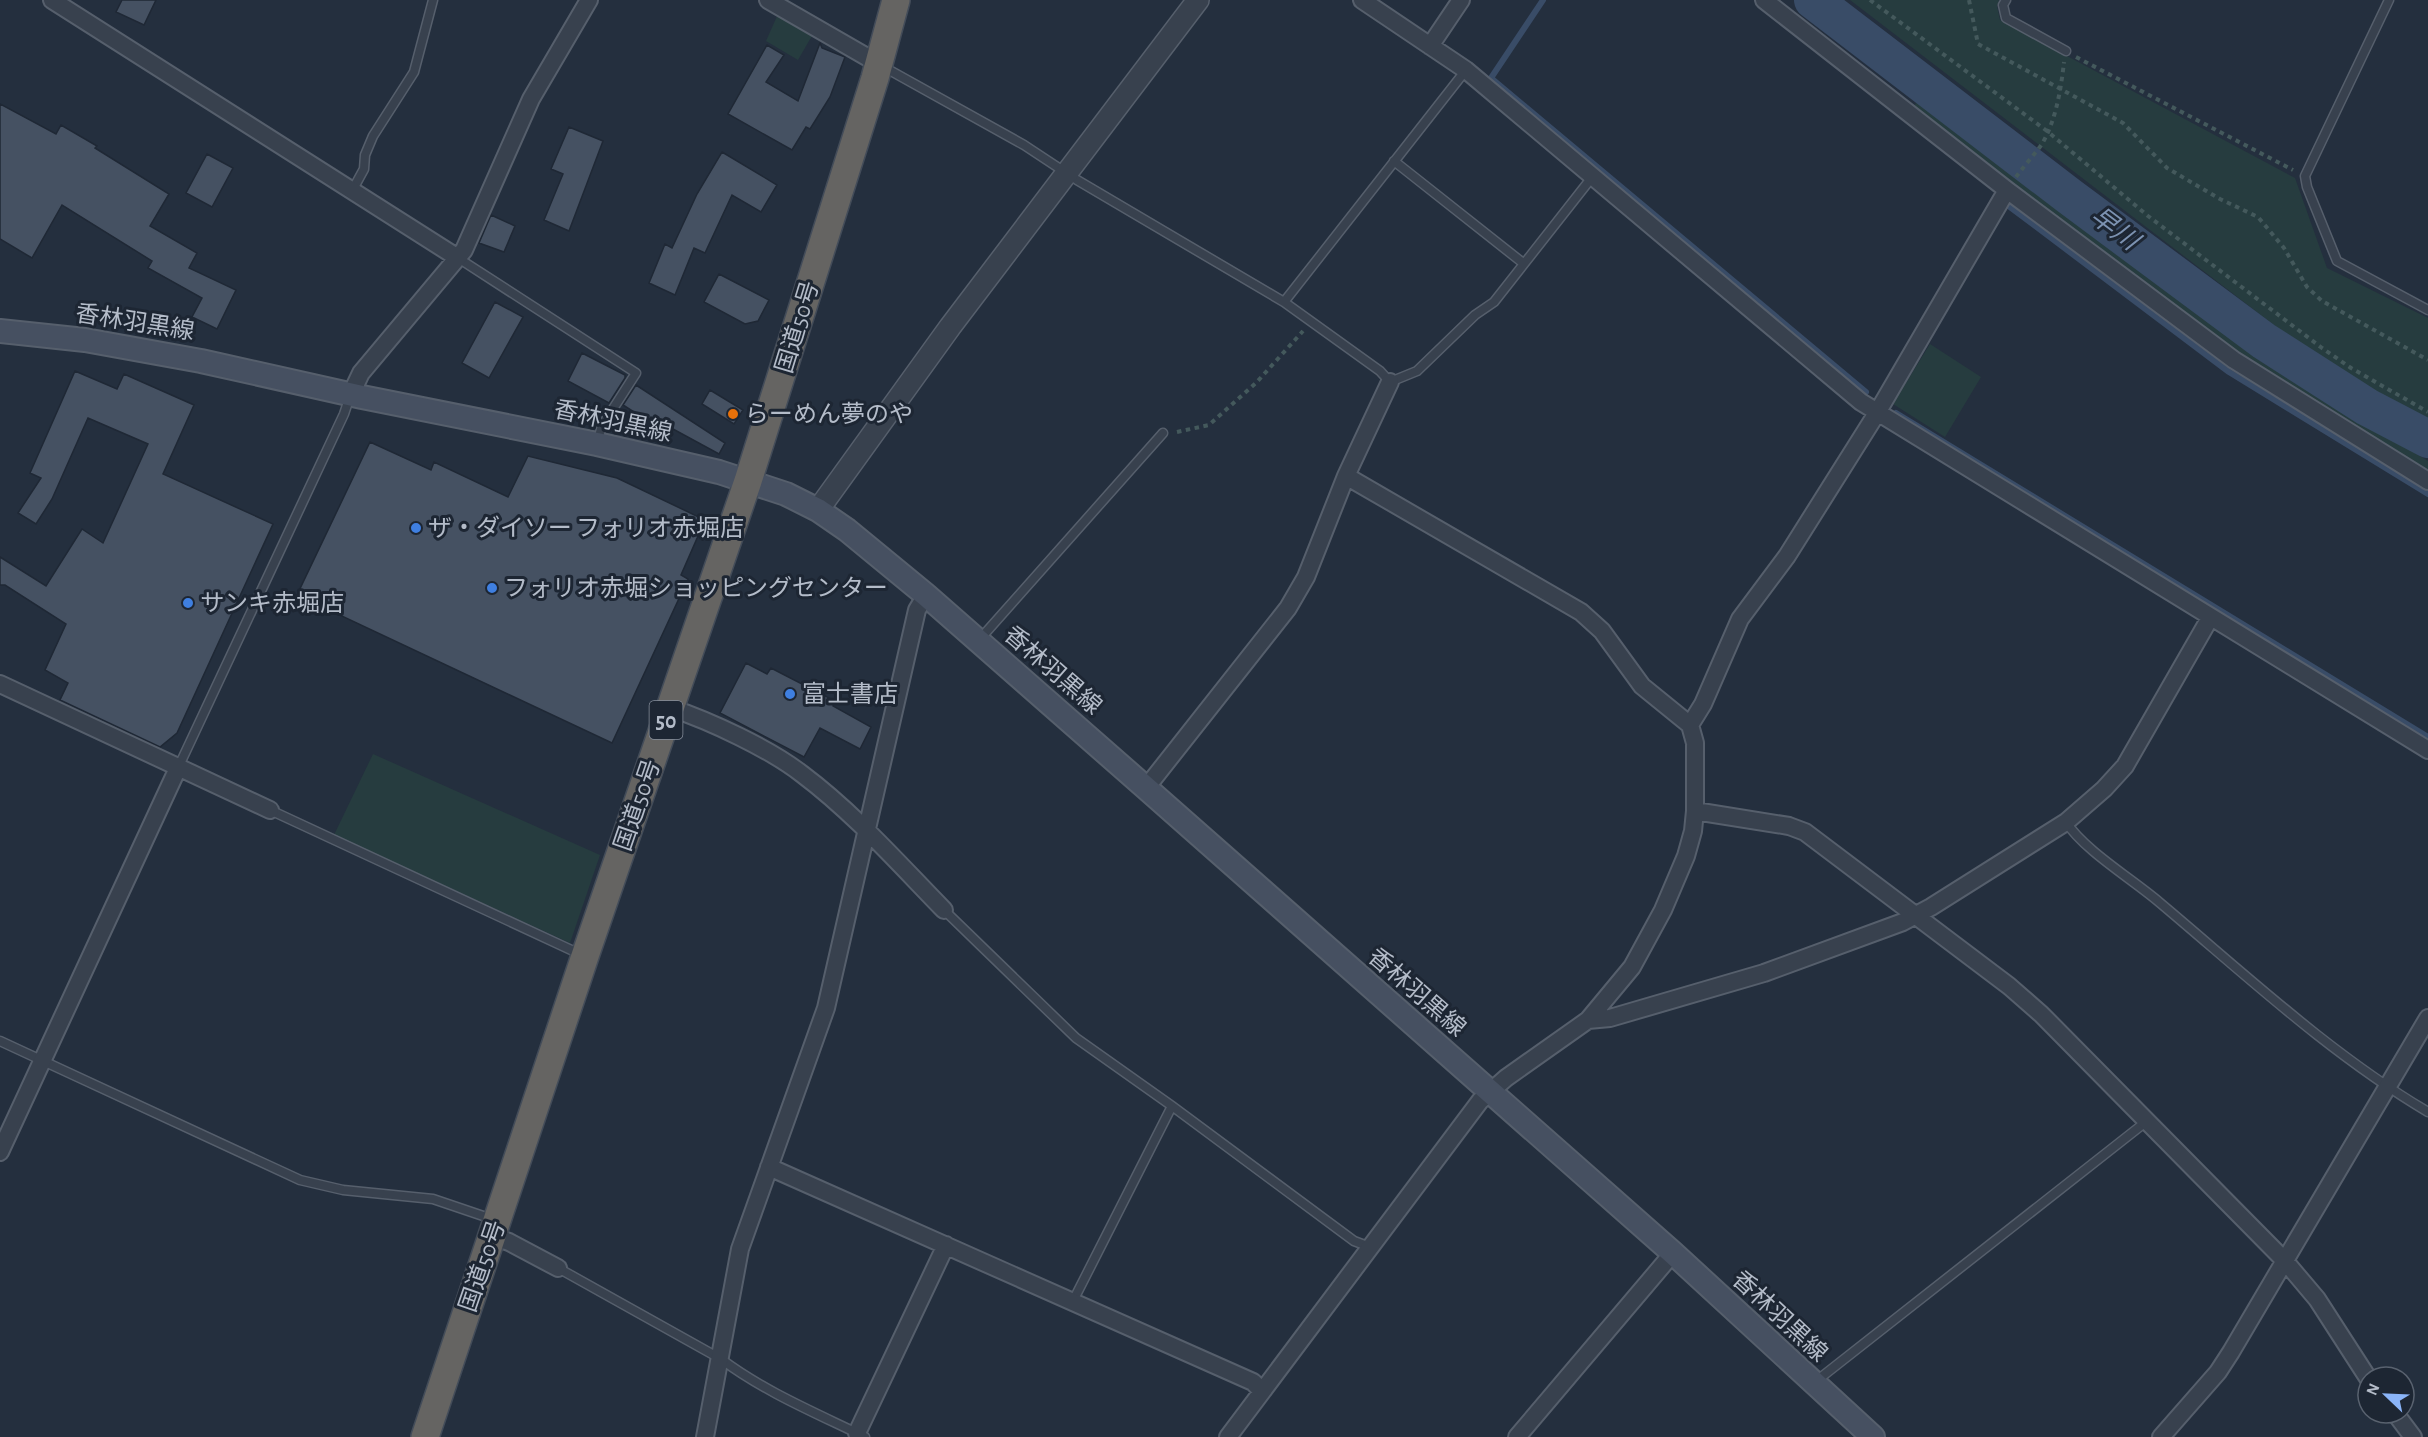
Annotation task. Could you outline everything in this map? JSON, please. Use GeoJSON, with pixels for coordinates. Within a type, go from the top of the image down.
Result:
{"type":"FeatureCollection","features":[{"type":"Feature","properties":{"kind":"highway","name":"国道50号"},"geometry":{"type":"LineString","coordinates":[[425,1437],[585,956],[748,481],[879,64],[896,0]]}},
{"type":"Feature","properties":{"kind":"main road","name":"香林羽黒線"},"geometry":{"type":"LineString","coordinates":[[0,331],[86,340],[201,360],[351,394],[597,444],[719,472],[786,494],[818,510],[847,530],[926,595],[1146,788],[1673,1253],[1873,1437]]}},
{"type":"Feature","properties":{"kind":"street"},"geometry":{"type":"LineString","coordinates":[[52,0],[458,258]]}},
{"type":"Feature","properties":{"kind":"street"},"geometry":{"type":"LineString","coordinates":[[351,394],[361,373],[464,250],[531,99],[589,0]]}},
{"type":"Feature","properties":{"kind":"street"},"geometry":{"type":"LineString","coordinates":[[768,0],[879,64]]}},
{"type":"Feature","properties":{"kind":"street"},"geometry":{"type":"LineString","coordinates":[[818,510],[950,327],[1198,0]]}},
{"type":"Feature","properties":{"kind":"street"},"geometry":{"type":"LineString","coordinates":[[1362,0],[1466,70],[1861,402],[2428,750]]}},
{"type":"Feature","properties":{"kind":"street"},"geometry":{"type":"LineString","coordinates":[[1430,46],[1461,0]]}},
{"type":"Feature","properties":{"kind":"street"},"geometry":{"type":"LineString","coordinates":[[1764,0],[2234,360],[2428,481]]}},
{"type":"Feature","properties":{"kind":"street"},"geometry":{"type":"LineString","coordinates":[[1690,725],[1703,704],[1740,619],[1787,556],[1877,413],[2009,188]]}},
{"type":"Feature","properties":{"kind":"street"},"geometry":{"type":"LineString","coordinates":[[1146,788],[1288,608],[1306,577],[1346,476],[1390,382]]}},
{"type":"Feature","properties":{"kind":"street"},"geometry":{"type":"LineString","coordinates":[[1228,1437],[1480,1101],[1489,1092],[1588,1020],[1632,967],[1650,935],[1686,855],[1693,831],[1695,743],[1690,725],[1642,686],[1602,631],[1581,612],[1346,476]]}},
{"type":"Feature","properties":{"kind":"street"},"geometry":{"type":"LineString","coordinates":[[705,1437],[740,1249],[826,1008],[917,610],[926,595]]}},
{"type":"Feature","properties":{"kind":"street"},"geometry":{"type":"LineString","coordinates":[[1588,1020],[1610,1018],[1764,973],[1917,915],[2066,822],[2104,789],[2125,766],[2210,618]]}},
{"type":"Feature","properties":{"kind":"street"},"geometry":{"type":"LineString","coordinates":[[0,684],[270,810]]}},
{"type":"Feature","properties":{"kind":"street"},"geometry":{"type":"LineString","coordinates":[[671,708],[696,716],[782,760],[802,774],[867,831],[944,910]]}},
{"type":"Feature","properties":{"kind":"street"},"geometry":{"type":"LineString","coordinates":[[0,1152],[178,768]]}},
{"type":"Feature","properties":{"kind":"street"},"geometry":{"type":"LineString","coordinates":[[1695,811],[1789,826],[1805,832],[2009,986],[2041,1014],[2284,1260],[2317,1299],[2360,1365]]}},
{"type":"Feature","properties":{"kind":"street"},"geometry":{"type":"LineString","coordinates":[[2161,1437],[2218,1372],[2428,1018]]}},
{"type":"Feature","properties":{"kind":"street"},"geometry":{"type":"LineString","coordinates":[[769,1167],[1253,1382],[1262,1390]]}},
{"type":"Feature","properties":{"kind":"street"},"geometry":{"type":"LineString","coordinates":[[495,1228],[509,1242],[558,1268]]}},
{"type":"Feature","properties":{"kind":"street"},"geometry":{"type":"LineString","coordinates":[[861,1435],[946,1245]]}},
{"type":"Feature","properties":{"kind":"street"},"geometry":{"type":"LineString","coordinates":[[1517,1437],[1673,1253]]}},
{"type":"Feature","properties":{"kind":"lane"},"geometry":{"type":"LineString","coordinates":[[352,191],[364,169],[373,136],[414,72],[434,0]]}},
{"type":"Feature","properties":{"kind":"lane"},"geometry":{"type":"LineString","coordinates":[[2006,0],[2003,5],[2006,18],[2066,51]]}},
{"type":"Feature","properties":{"kind":"lane"},"geometry":{"type":"LineString","coordinates":[[2390,0],[2305,176],[2307,187],[2337,261],[2428,310]]}},
{"type":"Feature","properties":{"kind":"lane"},"geometry":{"type":"LineString","coordinates":[[879,64],[1024,145],[1284,302],[1380,371],[1390,382],[1417,371],[1475,315],[1494,302],[1593,176]]}},
{"type":"Feature","properties":{"kind":"lane"},"geometry":{"type":"LineString","coordinates":[[1284,302],[1466,70]]}},
{"type":"Feature","properties":{"kind":"lane"},"geometry":{"type":"LineString","coordinates":[[1394,161],[1523,263]]}},
{"type":"Feature","properties":{"kind":"lane"},"geometry":{"type":"LineString","coordinates":[[458,258],[636,374],[602,426],[597,444]]}},
{"type":"Feature","properties":{"kind":"lane"},"geometry":{"type":"LineString","coordinates":[[178,768],[351,394]]}},
{"type":"Feature","properties":{"kind":"lane"},"geometry":{"type":"LineString","coordinates":[[978,641],[1163,433]]}},
{"type":"Feature","properties":{"kind":"lane"},"geometry":{"type":"LineString","coordinates":[[270,810],[585,956]]}},
{"type":"Feature","properties":{"kind":"lane"},"geometry":{"type":"LineString","coordinates":[[2066,822],[2080,839],[2158,901],[2292,1015],[2387,1088],[2428,1112]]}},
{"type":"Feature","properties":{"kind":"lane"},"geometry":{"type":"LineString","coordinates":[[944,910],[1076,1038],[1354,1241],[1370,1247]]}},
{"type":"Feature","properties":{"kind":"lane"},"geometry":{"type":"LineString","coordinates":[[0,1041],[300,1180],[343,1190],[433,1200],[495,1228]]}},
{"type":"Feature","properties":{"kind":"lane"},"geometry":{"type":"LineString","coordinates":[[1073,1301],[1172,1106]]}},
{"type":"Feature","properties":{"kind":"lane"},"geometry":{"type":"LineString","coordinates":[[1813,1384],[2147,1121]]}},
{"type":"Feature","properties":{"kind":"lane"},"geometry":{"type":"LineString","coordinates":[[558,1268],[721,1359],[741,1374],[790,1401],[861,1435]]}},
{"type":"Feature","properties":{"kind":"path"},"geometry":{"type":"LineString","coordinates":[[1870,0],[2048,130],[2148,216],[2322,348],[2351,368],[2428,412]]}},
{"type":"Feature","properties":{"kind":"path"},"geometry":{"type":"LineString","coordinates":[[1969,0],[1978,44],[2123,123],[2167,168],[2220,200],[2258,218],[2284,248],[2307,287],[2322,301],[2428,360]]}},
{"type":"Feature","properties":{"kind":"path"},"geometry":{"type":"LineString","coordinates":[[2009,188],[2042,143],[2048,130],[2061,90],[2066,51],[2305,176]]}},
{"type":"Feature","properties":{"kind":"path"},"geometry":{"type":"LineString","coordinates":[[1163,433],[1209,425],[1256,383],[1312,322]]}},
{"type":"Feature","properties":{"kind":"green space"},"geometry":{"type":"Polygon","coordinates":[[[1850,0],[1999,0],[1997,6],[2000,20],[2295,178],[2327,268],[2428,318],[2428,420],[2343,374],[2283,332],[1850,0]]]}},
{"type":"Feature","properties":{"kind":"green space"},"geometry":{"type":"Polygon","coordinates":[[[778,14],[813,34],[798,60],[766,41],[778,14]]]}},
{"type":"Feature","properties":{"kind":"green space"},"geometry":{"type":"Polygon","coordinates":[[[1917,102],[2230,337],[2428,461],[2428,474],[2233,353],[1911,110],[1917,102]]]}},
{"type":"Feature","properties":{"kind":"green space"},"geometry":{"type":"Polygon","coordinates":[[[1930,344],[1981,377],[1945,437],[1893,404],[1930,344]]]}},
{"type":"Feature","properties":{"kind":"green space"},"geometry":{"type":"Polygon","coordinates":[[[373,754],[600,855],[570,943],[334,835],[373,754]]]}},
{"type":"Feature","properties":{"kind":"building"},"geometry":{"type":"Polygon","coordinates":[[[122,0],[156,0],[144,25],[116,12],[122,0]]]}},
{"type":"Feature","properties":{"kind":"building"},"geometry":{"type":"Polygon","coordinates":[[[820,43],[822,48],[845,57],[830,97],[810,129],[806,127],[792,150],[728,114],[767,45],[784,55],[766,82],[798,101],[820,43]]]}},
{"type":"Feature","properties":{"kind":"building"},"geometry":{"type":"Polygon","coordinates":[[[0,104],[56,134],[61,125],[169,194],[150,226],[197,253],[189,268],[236,290],[217,329],[192,317],[202,298],[148,268],[152,261],[62,205],[32,258],[0,239],[0,104]]]}},
{"type":"Feature","properties":{"kind":"building"},"geometry":{"type":"Polygon","coordinates":[[[569,127],[603,141],[569,231],[544,220],[563,174],[551,169],[569,127]]]}},
{"type":"Feature","properties":{"kind":"building"},"geometry":{"type":"Polygon","coordinates":[[[722,152],[777,185],[761,212],[732,195],[705,253],[694,248],[675,295],[649,283],[665,244],[672,248],[697,194],[722,152]]]}},
{"type":"Feature","properties":{"kind":"building"},"geometry":{"type":"Polygon","coordinates":[[[207,154],[233,168],[212,207],[186,193],[207,154]]]}},
{"type":"Feature","properties":{"kind":"building"},"geometry":{"type":"Polygon","coordinates":[[[491,215],[515,226],[504,252],[479,243],[491,215]]]}},
{"type":"Feature","properties":{"kind":"building"},"geometry":{"type":"Polygon","coordinates":[[[719,274],[769,300],[758,321],[745,324],[704,302],[719,274]]]}},
{"type":"Feature","properties":{"kind":"building"},"geometry":{"type":"Polygon","coordinates":[[[495,302],[523,317],[489,378],[462,363],[495,302]]]}},
{"type":"Feature","properties":{"kind":"building"},"geometry":{"type":"Polygon","coordinates":[[[582,353],[625,375],[609,403],[568,381],[582,353]]]}},
{"type":"Feature","properties":{"kind":"building"},"geometry":{"type":"Polygon","coordinates":[[[75,371],[117,389],[124,374],[194,405],[163,474],[273,524],[177,733],[160,747],[60,700],[68,683],[45,670],[66,624],[5,585],[0,585],[0,557],[46,586],[82,529],[103,543],[148,444],[88,418],[52,499],[36,524],[18,513],[41,478],[30,473],[75,371]]]}},
{"type":"Feature","properties":{"kind":"building"},"geometry":{"type":"Polygon","coordinates":[[[636,385],[725,443],[719,454],[651,417],[648,421],[623,405],[636,385]]]}},
{"type":"Feature","properties":{"kind":"building"},"geometry":{"type":"Polygon","coordinates":[[[710,390],[743,410],[734,424],[702,404],[710,390]]]}},
{"type":"Feature","properties":{"kind":"building","name":"フォリオ赤堀ショッピングセンター"},"geometry":{"type":"Polygon","coordinates":[[[370,442],[431,470],[434,462],[508,497],[528,456],[617,478],[705,520],[681,575],[688,579],[612,743],[297,595],[370,442]]]}},
{"type":"Feature","properties":{"kind":"building"},"geometry":{"type":"Polygon","coordinates":[[[746,663],[767,674],[771,668],[835,701],[833,706],[871,727],[860,749],[820,728],[804,757],[720,713],[746,663]]]}},
{"type":"Feature","properties":{"kind":"waterway"},"geometry":{"type":"LineString","coordinates":[[1543,0],[1491,78],[1866,392]]}},
{"type":"Feature","properties":{"kind":"waterway","name":"早川"},"geometry":{"type":"LineString","coordinates":[[1813,0],[2069,196],[2264,341],[2367,407],[2428,439]]}},
{"type":"Feature","properties":{"kind":"waterway"},"geometry":{"type":"LineString","coordinates":[[2010,207],[2229,372],[2428,494]]}},
{"type":"Feature","properties":{"kind":"waterway"},"geometry":{"type":"LineString","coordinates":[[1896,413],[2428,737]]}},
{"type":"Feature","properties":{"kind":"place","name":"らーめん夢のや"},"geometry":{"type":"Point","coordinates":[733,414]}},
{"type":"Feature","properties":{"kind":"place","name":"ザ・ダイソー フォリオ赤堀店"},"geometry":{"type":"Point","coordinates":[416,528]}},
{"type":"Feature","properties":{"kind":"place","name":"フォリオ赤堀ショッピングセンター"},"geometry":{"type":"Point","coordinates":[492,588]}},
{"type":"Feature","properties":{"kind":"place","name":"サンキ赤堀店"},"geometry":{"type":"Point","coordinates":[188,603]}},
{"type":"Feature","properties":{"kind":"place","name":"富士書店"},"geometry":{"type":"Point","coordinates":[790,694]}}]}
